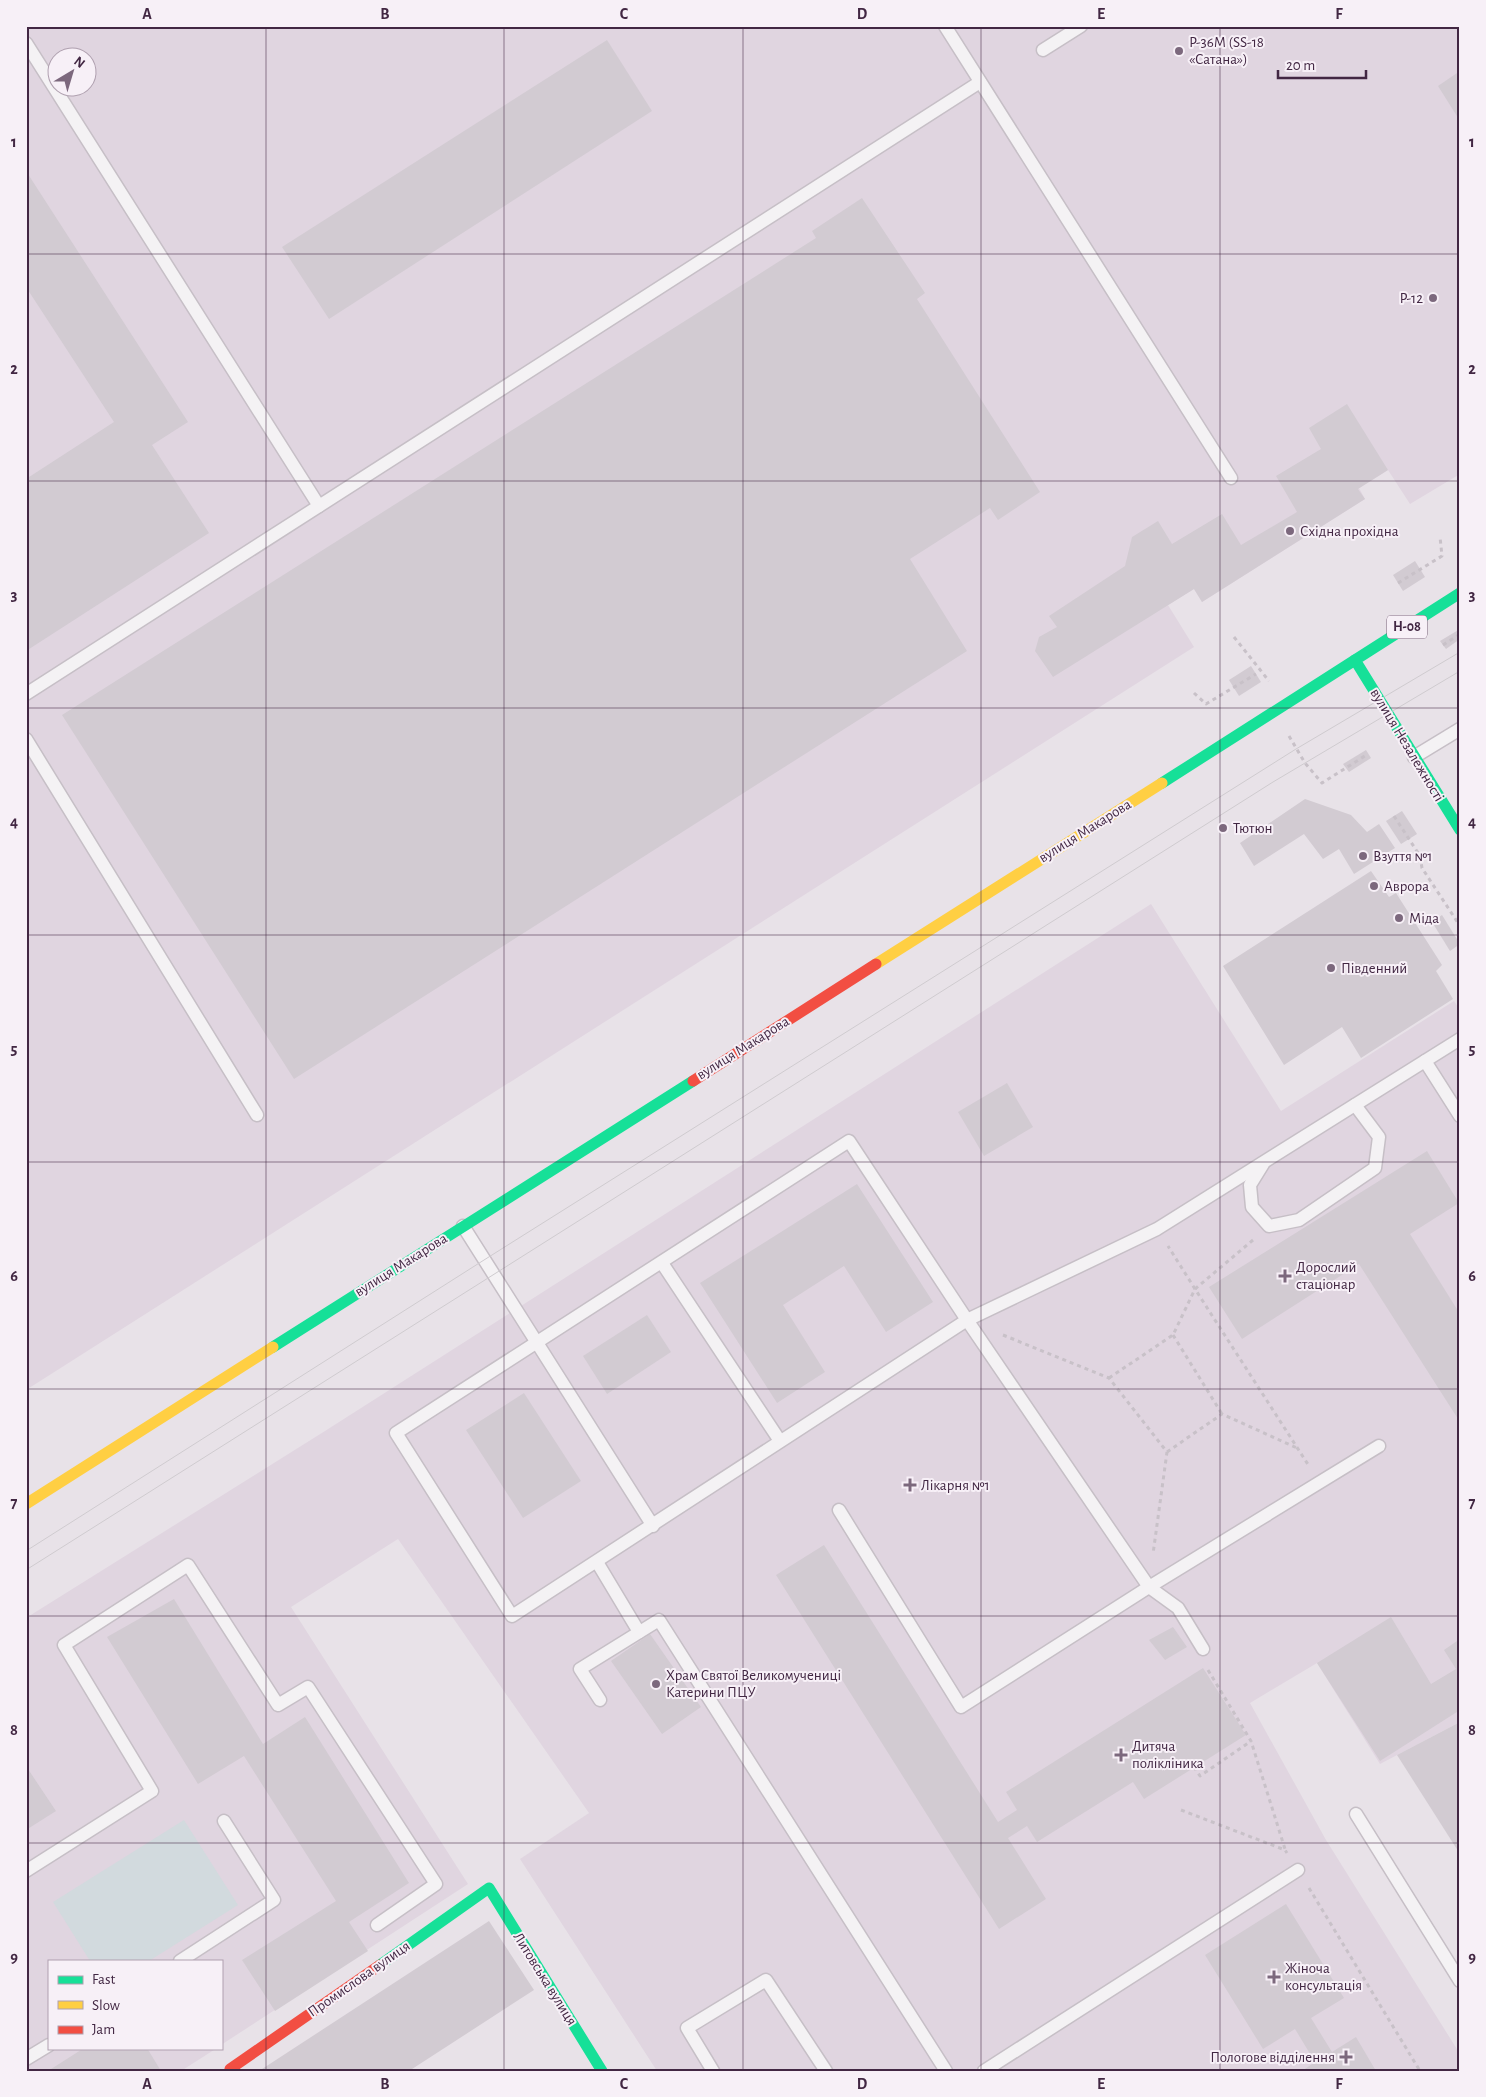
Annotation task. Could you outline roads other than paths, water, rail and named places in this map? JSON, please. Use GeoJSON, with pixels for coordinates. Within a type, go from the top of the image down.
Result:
{"type":"FeatureCollection","features":[{"type":"Feature","properties":{"kind":"main road","name":"вулиця Макарова"},"geometry":{"type":"LineString","coordinates":[[26,1504],[1460,593]]}},
{"type":"Feature","properties":{"kind":"main road","name":"вулиця Незалежності"},"geometry":{"type":"LineString","coordinates":[[1355,660],[1460,830]]}},
{"type":"Feature","properties":{"kind":"main road","name":"Промислова вулиця"},"geometry":{"type":"LineString","coordinates":[[230,2069],[489,1888]]}},
{"type":"Feature","properties":{"kind":"main road","name":"Литовська вулиця"},"geometry":{"type":"LineString","coordinates":[[489,1888],[602,2071]]}},
{"type":"Feature","properties":{"kind":"lane"},"geometry":{"type":"LineString","coordinates":[[945,26],[1231,478]]}},
{"type":"Feature","properties":{"kind":"lane"},"geometry":{"type":"LineString","coordinates":[[1043,50],[1080,26]]}},
{"type":"Feature","properties":{"kind":"lane"},"geometry":{"type":"LineString","coordinates":[[26,43],[319,506]]}},
{"type":"Feature","properties":{"kind":"lane"},"geometry":{"type":"LineString","coordinates":[[26,69],[38,61]]}},
{"type":"Feature","properties":{"kind":"lane"},"geometry":{"type":"LineString","coordinates":[[26,694],[980,82]]}},
{"type":"Feature","properties":{"kind":"lane"},"geometry":{"type":"LineString","coordinates":[[1414,757],[1460,729]]}},
{"type":"Feature","properties":{"kind":"lane"},"geometry":{"type":"LineString","coordinates":[[26,739],[257,1116]]}},
{"type":"Feature","properties":{"kind":"lane"},"geometry":{"type":"LineString","coordinates":[[1203,1650],[1178,1608],[1148,1587],[967,1320],[850,1141],[396,1433],[512,1616],[967,1320],[1157,1229],[1460,1039]]}},
{"type":"Feature","properties":{"kind":"lane"},"geometry":{"type":"LineString","coordinates":[[1425,1061],[1460,1116]]}},
{"type":"Feature","properties":{"kind":"lane"},"geometry":{"type":"LineString","coordinates":[[1264,1162],[1250,1185],[1252,1207],[1269,1226],[1299,1220],[1375,1168],[1379,1137],[1355,1105]]}},
{"type":"Feature","properties":{"kind":"lane"},"geometry":{"type":"LineString","coordinates":[[463,1226],[653,1526]]}},
{"type":"Feature","properties":{"kind":"lane"},"geometry":{"type":"LineString","coordinates":[[662,1263],[780,1440]]}},
{"type":"Feature","properties":{"kind":"lane"},"geometry":{"type":"LineString","coordinates":[[839,1510],[961,1707],[1148,1587],[1379,1446]]}},
{"type":"Feature","properties":{"kind":"lane"},"geometry":{"type":"LineString","coordinates":[[597,1562],[639,1632]]}},
{"type":"Feature","properties":{"kind":"lane"},"geometry":{"type":"LineString","coordinates":[[26,1871],[152,1791],[64,1645],[188,1565],[278,1706],[308,1687],[436,1884],[377,1925]]}},
{"type":"Feature","properties":{"kind":"lane"},"geometry":{"type":"LineString","coordinates":[[600,1700],[580,1669],[659,1620],[946,2071]]}},
{"type":"Feature","properties":{"kind":"lane"},"geometry":{"type":"LineString","coordinates":[[1356,1814],[1460,1982]]}},
{"type":"Feature","properties":{"kind":"lane"},"geometry":{"type":"LineString","coordinates":[[182,1960],[274,1900],[224,1821]]}},
{"type":"Feature","properties":{"kind":"lane"},"geometry":{"type":"LineString","coordinates":[[989,2069],[1298,1870]]}},
{"type":"Feature","properties":{"kind":"lane"},"geometry":{"type":"LineString","coordinates":[[713,2071],[687,2028],[766,1980],[826,2071]]}},
{"type":"Feature","properties":{"kind":"lane"},"geometry":{"type":"LineString","coordinates":[[26,2060],[48,2046]]}},
{"type":"Feature","properties":{"kind":"tram line"},"geometry":{"type":"LineString","coordinates":[[26,1551],[484,1260],[1296,749],[1460,652]]}},
{"type":"Feature","properties":{"kind":"tram line"},"geometry":{"type":"LineString","coordinates":[[26,1570],[1273,782],[1460,671]]}},
{"type":"Feature","properties":{"kind":"place","name":"Р-36М (SS-18 «Сатана»)"},"geometry":{"type":"Point","coordinates":[1179,51]}},
{"type":"Feature","properties":{"kind":"place","name":"Р-12"},"geometry":{"type":"Point","coordinates":[1433,298]}},
{"type":"Feature","properties":{"kind":"place","name":"Східна прохідна"},"geometry":{"type":"Point","coordinates":[1290,531]}},
{"type":"Feature","properties":{"kind":"place","name":"Тютюн"},"geometry":{"type":"Point","coordinates":[1223,828]}},
{"type":"Feature","properties":{"kind":"place","name":"Взуття №1"},"geometry":{"type":"Point","coordinates":[1363,856]}},
{"type":"Feature","properties":{"kind":"place","name":"Аврора"},"geometry":{"type":"Point","coordinates":[1374,886]}},
{"type":"Feature","properties":{"kind":"place","name":"Міда"},"geometry":{"type":"Point","coordinates":[1399,918]}},
{"type":"Feature","properties":{"kind":"place","name":"Південний"},"geometry":{"type":"Point","coordinates":[1331,968]}},
{"type":"Feature","properties":{"kind":"place","name":"Дорослий стаціонар"},"geometry":{"type":"Point","coordinates":[1285,1276]}},
{"type":"Feature","properties":{"kind":"place","name":"Лікарня №1"},"geometry":{"type":"Point","coordinates":[910,1485]}},
{"type":"Feature","properties":{"kind":"place","name":"Храм Святої Великомучениці Катерини ПЦУ"},"geometry":{"type":"Point","coordinates":[656,1684]}},
{"type":"Feature","properties":{"kind":"place","name":"Дитяча полікліника"},"geometry":{"type":"Point","coordinates":[1121,1755]}},
{"type":"Feature","properties":{"kind":"place","name":"Жіноча консультація"},"geometry":{"type":"Point","coordinates":[1274,1977]}},
{"type":"Feature","properties":{"kind":"place","name":"Пологове відділення"},"geometry":{"type":"Point","coordinates":[1346,2057]}}]}
